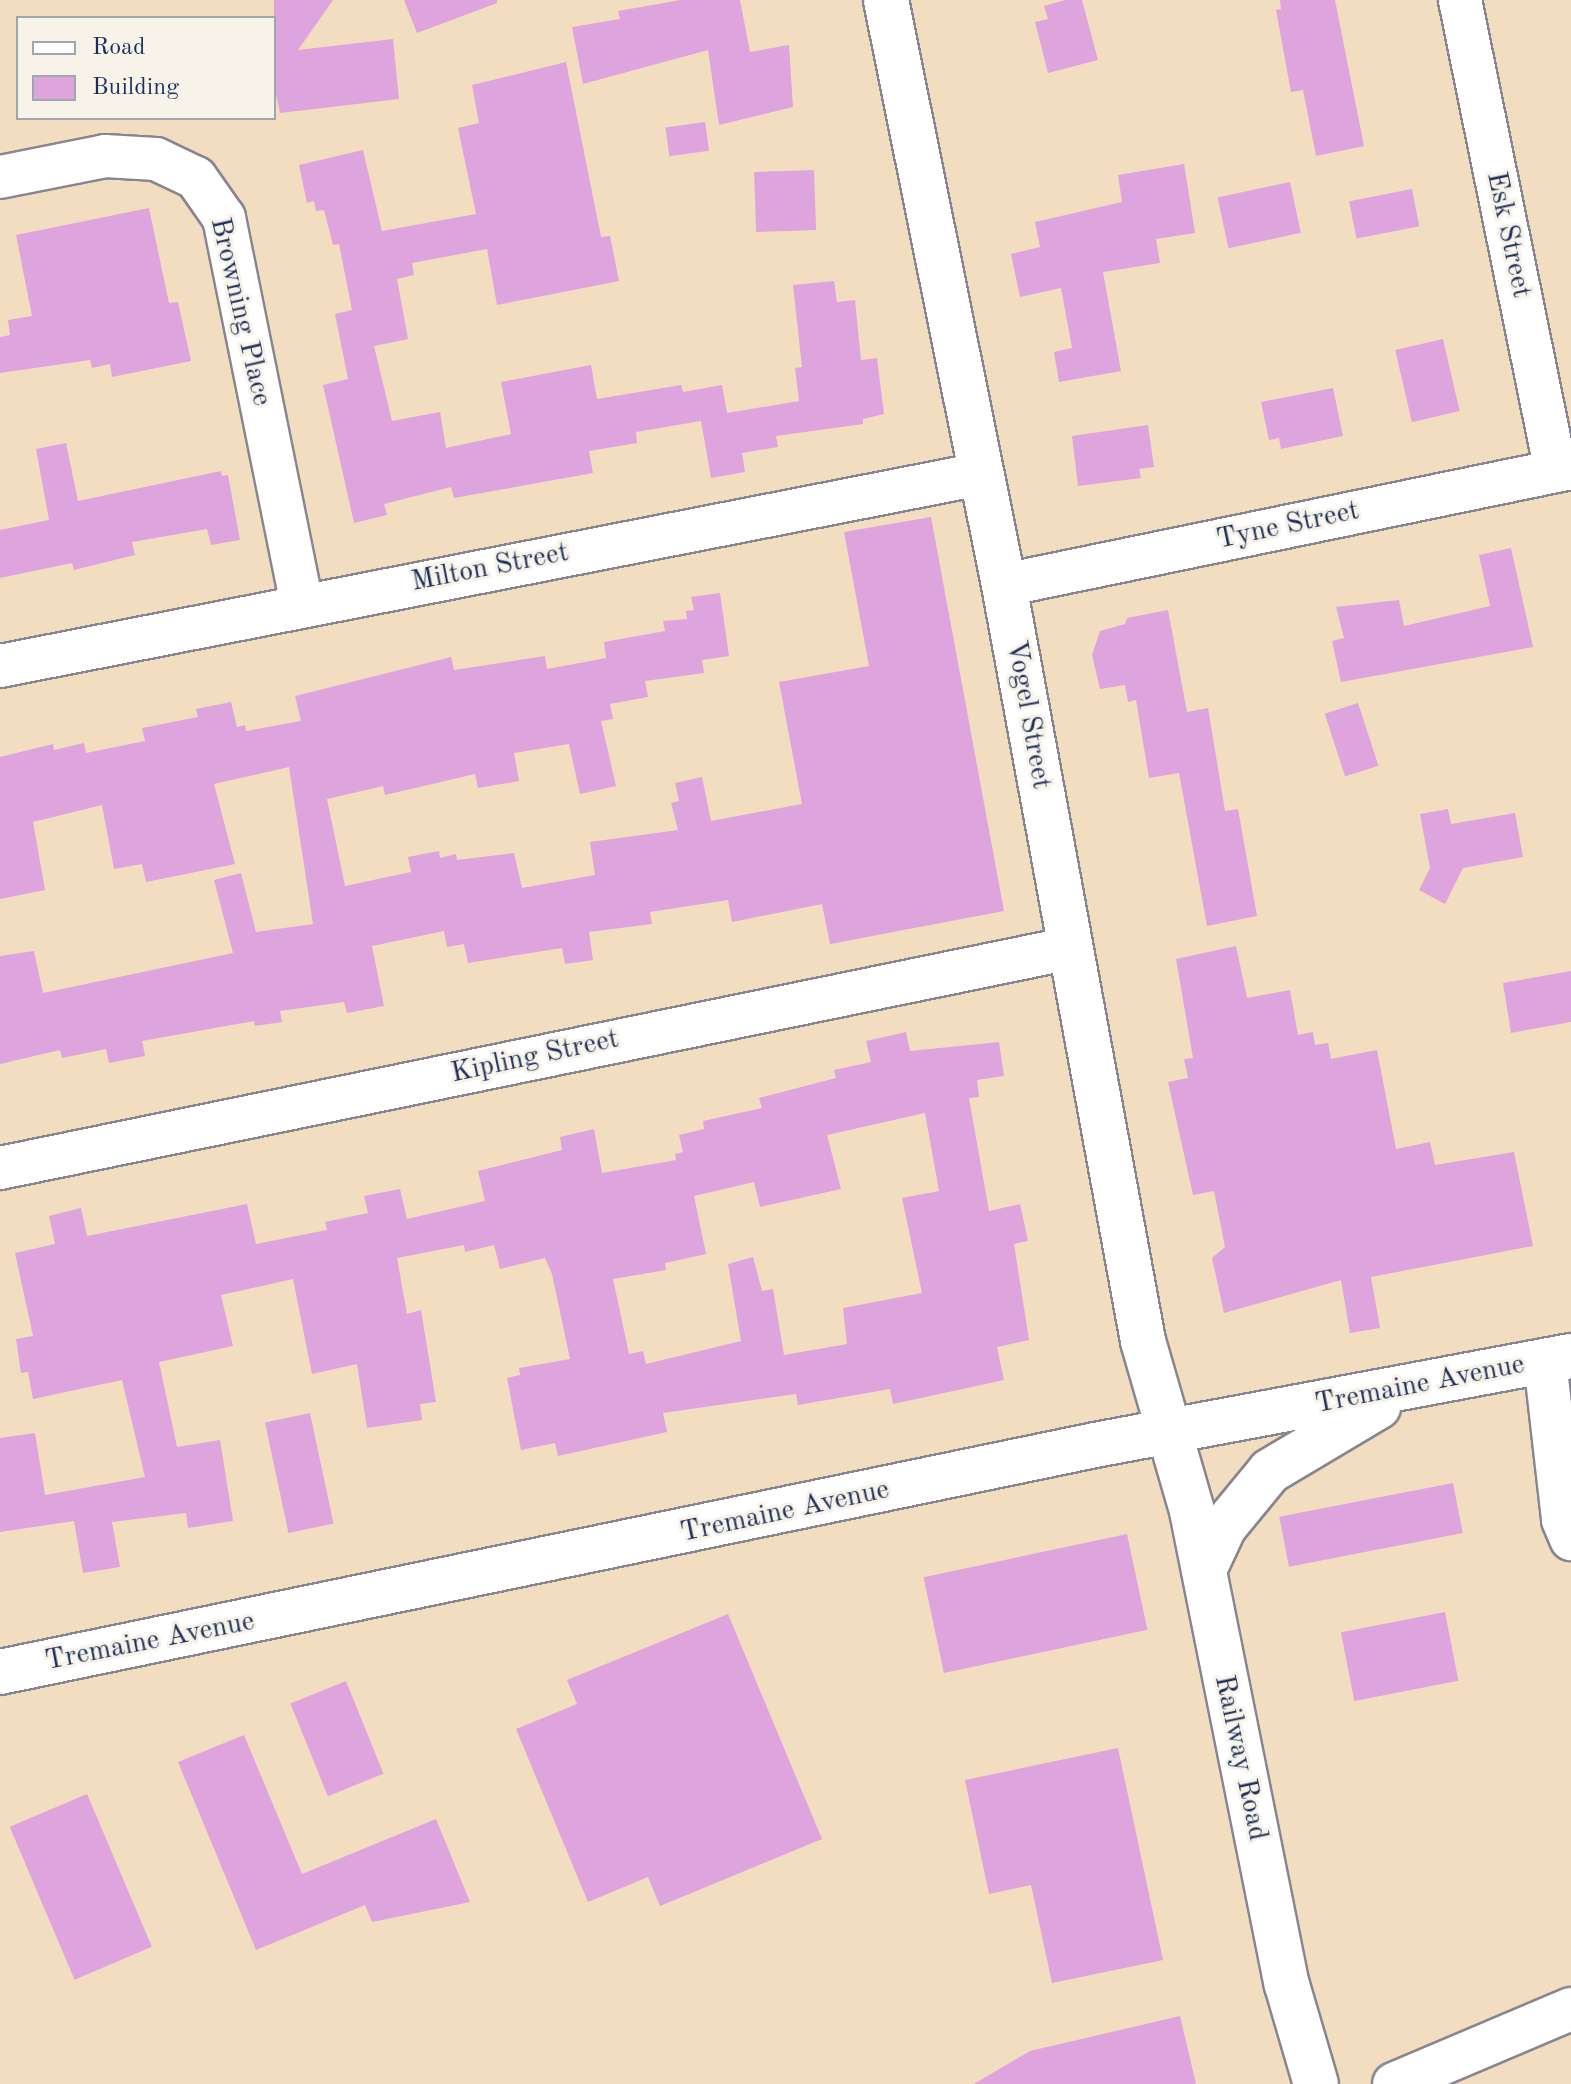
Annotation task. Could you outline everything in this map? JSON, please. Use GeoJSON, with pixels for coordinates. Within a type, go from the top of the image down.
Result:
{"type":"FeatureCollection","features":[{"type":"Feature","properties":{"kind":"main road","name":"Vogel Street"},"geometry":{"type":"LineString","coordinates":[[886,0],[1004,585],[1143,1341],[1168,1431]]}},
{"type":"Feature","properties":{"kind":"main road","name":"Tremaine Avenue"},"geometry":{"type":"LineString","coordinates":[[0,1672],[1168,1431],[1558,1358]]}},
{"type":"Feature","properties":{"kind":"main road"},"geometry":{"type":"LineString","coordinates":[[1204,1570],[1224,1527],[1270,1471],[1415,1387]]}},
{"type":"Feature","properties":{"kind":"main road","name":"Railway Road"},"geometry":{"type":"LineString","coordinates":[[1168,1431],[1204,1570],[1287,1985],[1316,2084]]}},
{"type":"Feature","properties":{"kind":"street","name":"Esk Street"},"geometry":{"type":"LineString","coordinates":[[1460,0],[1564,469]]}},
{"type":"Feature","properties":{"kind":"street","name":"Browning Place"},"geometry":{"type":"LineString","coordinates":[[0,177],[105,156],[156,159],[196,178],[224,218],[302,604]]}},
{"type":"Feature","properties":{"kind":"street","name":"Tyne Street"},"geometry":{"type":"LineString","coordinates":[[1004,585],[1564,469]]}},
{"type":"Feature","properties":{"kind":"street","name":"Milton Street"},"geometry":{"type":"LineString","coordinates":[[0,666],[302,604],[980,474]]}},
{"type":"Feature","properties":{"kind":"street","name":"Kipling Street"},"geometry":{"type":"LineString","coordinates":[[0,1168],[1071,948]]}},
{"type":"Feature","properties":{"kind":"street"},"geometry":{"type":"LineString","coordinates":[[1558,1358],[1563,1520],[1571,1539]]}},
{"type":"Feature","properties":{"kind":"street"},"geometry":{"type":"LineString","coordinates":[[1394,2084],[1571,2009]]}},
{"type":"Feature","properties":{"kind":"building"},"geometry":{"type":"Polygon","coordinates":[[[274,0],[333,0],[298,50],[393,39],[399,99],[280,113],[276,94],[274,0]]]}},
{"type":"Feature","properties":{"kind":"building"},"geometry":{"type":"Polygon","coordinates":[[[404,0],[497,0],[497,3],[417,33],[404,0]]]}},
{"type":"Feature","properties":{"kind":"building"},"geometry":{"type":"Polygon","coordinates":[[[681,0],[740,0],[750,52],[789,45],[793,107],[719,125],[708,50],[583,84],[572,27],[620,19],[618,11],[681,0]]]}},
{"type":"Feature","properties":{"kind":"building"},"geometry":{"type":"Polygon","coordinates":[[[1065,0],[1082,0],[1098,60],[1048,73],[1035,22],[1048,19],[1044,6],[1065,0]]]}},
{"type":"Feature","properties":{"kind":"building"},"geometry":{"type":"Polygon","coordinates":[[[1280,0],[1335,0],[1364,146],[1316,156],[1303,90],[1291,92],[1276,10],[1281,9],[1280,0]]]}},
{"type":"Feature","properties":{"kind":"building"},"geometry":{"type":"Polygon","coordinates":[[[566,62],[601,237],[610,236],[619,281],[497,305],[487,249],[412,263],[414,275],[397,279],[408,339],[374,346],[392,421],[440,412],[446,448],[511,434],[501,382],[591,365],[597,399],[681,385],[683,392],[722,385],[727,413],[799,401],[795,368],[802,367],[793,285],[834,281],[837,302],[855,300],[861,360],[877,358],[884,414],[863,419],[863,424],[776,436],[778,447],[742,453],[745,472],[711,478],[701,421],[636,432],[637,443],[589,451],[593,473],[454,498],[451,487],[384,504],[387,515],[354,523],[323,385],[348,379],[335,314],[352,310],[339,244],[333,245],[324,210],[316,211],[314,201],[307,203],[299,165],[363,150],[382,231],[476,214],[458,128],[479,123],[472,85],[566,62]]]}},
{"type":"Feature","properties":{"kind":"building"},"geometry":{"type":"Polygon","coordinates":[[[705,122],[709,151],[669,156],[665,128],[705,122]]]}},
{"type":"Feature","properties":{"kind":"building"},"geometry":{"type":"Polygon","coordinates":[[[1184,164],[1195,233],[1156,239],[1160,263],[1103,272],[1121,371],[1059,382],[1054,352],[1072,348],[1061,288],[1020,297],[1011,254],[1040,247],[1035,222],[1122,202],[1118,175],[1184,164]]]}},
{"type":"Feature","properties":{"kind":"building"},"geometry":{"type":"Polygon","coordinates":[[[814,170],[816,230],[756,232],[754,172],[814,170]]]}},
{"type":"Feature","properties":{"kind":"building"},"geometry":{"type":"Polygon","coordinates":[[[1290,182],[1301,233],[1228,248],[1218,197],[1290,182]]]}},
{"type":"Feature","properties":{"kind":"building"},"geometry":{"type":"Polygon","coordinates":[[[1412,189],[1419,226],[1356,239],[1349,201],[1412,189]]]}},
{"type":"Feature","properties":{"kind":"building"},"geometry":{"type":"Polygon","coordinates":[[[149,208],[169,303],[178,302],[191,361],[112,377],[110,364],[92,368],[90,360],[0,373],[0,337],[10,335],[8,320],[32,316],[16,235],[149,208]]]}},
{"type":"Feature","properties":{"kind":"building"},"geometry":{"type":"Polygon","coordinates":[[[1443,339],[1460,411],[1412,422],[1395,350],[1443,339]]]}},
{"type":"Feature","properties":{"kind":"building"},"geometry":{"type":"Polygon","coordinates":[[[1333,388],[1343,436],[1281,449],[1279,438],[1269,440],[1261,402],[1333,388]]]}},
{"type":"Feature","properties":{"kind":"building"},"geometry":{"type":"Polygon","coordinates":[[[1148,425],[1154,467],[1139,469],[1141,478],[1078,486],[1072,436],[1148,425]]]}},
{"type":"Feature","properties":{"kind":"building"},"geometry":{"type":"Polygon","coordinates":[[[66,443],[78,501],[221,471],[222,476],[228,475],[240,540],[211,545],[207,529],[132,542],[135,555],[74,570],[72,563],[0,578],[0,530],[49,520],[36,449],[66,443]]]}},
{"type":"Feature","properties":{"kind":"building"},"geometry":{"type":"Polygon","coordinates":[[[931,517],[1004,911],[830,944],[822,904],[732,922],[728,900],[650,912],[652,924],[589,932],[593,960],[565,964],[562,948],[468,963],[464,944],[447,947],[444,931],[372,946],[384,1006],[347,1013],[344,1002],[280,1011],[282,1022],[255,1026],[254,1021],[142,1041],[145,1056],[109,1063],[106,1049],[62,1058],[60,1050],[0,1064],[0,956],[34,951],[43,993],[233,953],[214,880],[241,873],[256,932],[313,924],[289,767],[214,784],[235,864],[146,882],[142,864],[114,869],[102,805],[33,822],[45,890],[0,899],[0,757],[53,744],[54,750],[84,743],[86,753],[145,741],[142,728],[198,717],[196,709],[231,702],[237,727],[245,725],[246,731],[301,721],[295,696],[451,657],[454,670],[545,656],[547,669],[606,658],[604,642],[665,631],[663,621],[687,619],[686,611],[694,610],[691,597],[720,593],[729,656],[702,660],[704,673],[645,681],[648,697],[610,704],[613,719],[601,721],[616,786],[580,794],[569,744],[514,753],[519,781],[478,788],[475,774],[385,795],[383,786],[327,799],[345,886],[411,872],[408,857],[439,851],[440,858],[456,854],[457,860],[514,853],[522,888],[595,875],[590,842],[678,830],[671,803],[679,801],[675,783],[702,777],[711,821],[802,804],[779,682],[869,666],[844,532],[931,517]]]}},
{"type":"Feature","properties":{"kind":"building"},"geometry":{"type":"Polygon","coordinates":[[[1511,548],[1533,647],[1341,682],[1332,641],[1344,638],[1336,607],[1399,600],[1404,626],[1490,606],[1479,555],[1511,548]]]}},
{"type":"Feature","properties":{"kind":"building"},"geometry":{"type":"Polygon","coordinates":[[[1168,610],[1187,712],[1208,708],[1225,811],[1238,809],[1257,916],[1207,926],[1179,773],[1149,778],[1136,700],[1128,702],[1125,685],[1100,689],[1092,655],[1100,631],[1125,624],[1127,618],[1168,610]]]}},
{"type":"Feature","properties":{"kind":"building"},"geometry":{"type":"Polygon","coordinates":[[[1358,703],[1378,766],[1345,777],[1325,714],[1358,703]]]}},
{"type":"Feature","properties":{"kind":"building"},"geometry":{"type":"Polygon","coordinates":[[[1448,809],[1451,824],[1515,813],[1523,857],[1463,868],[1445,904],[1419,890],[1430,868],[1420,814],[1448,809]]]}},
{"type":"Feature","properties":{"kind":"building"},"geometry":{"type":"Polygon","coordinates":[[[1236,946],[1247,998],[1290,990],[1298,1035],[1313,1032],[1315,1045],[1328,1043],[1331,1059],[1377,1050],[1396,1149],[1430,1142],[1435,1165],[1514,1152],[1533,1246],[1371,1277],[1380,1328],[1350,1333],[1341,1280],[1224,1313],[1212,1258],[1225,1247],[1214,1191],[1193,1195],[1168,1082],[1188,1078],[1184,1059],[1193,1058],[1176,959],[1236,946]]]}},
{"type":"Feature","properties":{"kind":"building"},"geometry":{"type":"Polygon","coordinates":[[[1571,971],[1571,1022],[1511,1033],[1503,983],[1571,971]]]}},
{"type":"Feature","properties":{"kind":"building"},"geometry":{"type":"Polygon","coordinates":[[[906,1032],[910,1051],[999,1042],[1004,1076],[977,1080],[979,1097],[969,1098],[989,1211],[1020,1204],[1028,1241],[1014,1244],[1029,1340],[997,1347],[1004,1380],[893,1404],[890,1389],[798,1405],[796,1394],[663,1413],[667,1432],[558,1456],[555,1443],[521,1450],[507,1378],[520,1375],[519,1368],[570,1359],[552,1274],[545,1258],[500,1269],[494,1245],[465,1252],[464,1245],[397,1258],[407,1314],[421,1310],[436,1402],[420,1404],[422,1420],[367,1428],[357,1364],[312,1374],[293,1279],[221,1295],[233,1346],[159,1362],[177,1447],[220,1440],[233,1521],[188,1528],[186,1513],[112,1522],[120,1567],[83,1573],[74,1521],[0,1532],[0,1438],[35,1433],[45,1495],[145,1477],[122,1380],[33,1399],[28,1372],[21,1373],[16,1339],[33,1336],[15,1253],[55,1244],[49,1216],[81,1208],[87,1236],[247,1204],[256,1244],[327,1230],[325,1222],[368,1213],[364,1196],[400,1189],[407,1219],[485,1201],[478,1171],[562,1150],[560,1137],[594,1129],[602,1173],[676,1160],[675,1154],[683,1152],[679,1135],[704,1129],[703,1121],[762,1108],[759,1098],[836,1078],[834,1070],[871,1062],[866,1041],[906,1032]],[[925,1113],[827,1135],[841,1189],[760,1207],[754,1182],[694,1196],[706,1254],[665,1263],[666,1270],[613,1279],[629,1354],[643,1351],[646,1364],[741,1341],[728,1264],[753,1257],[762,1291],[773,1289],[784,1355],[847,1344],[843,1308],[922,1293],[902,1198],[939,1191],[925,1113]]]}},
{"type":"Feature","properties":{"kind":"building"},"geometry":{"type":"Polygon","coordinates":[[[310,1413],[333,1524],[288,1533],[265,1423],[310,1413]]]}},
{"type":"Feature","properties":{"kind":"building"},"geometry":{"type":"Polygon","coordinates":[[[1453,1483],[1463,1533],[1289,1567],[1279,1517],[1453,1483]]]}},
{"type":"Feature","properties":{"kind":"building"},"geometry":{"type":"Polygon","coordinates":[[[1127,1534],[1147,1630],[944,1673],[924,1577],[1127,1534]]]}},
{"type":"Feature","properties":{"kind":"building"},"geometry":{"type":"Polygon","coordinates":[[[1445,1612],[1458,1681],[1354,1701],[1341,1632],[1445,1612]]]}},
{"type":"Feature","properties":{"kind":"building"},"geometry":{"type":"Polygon","coordinates":[[[728,1614],[822,1839],[660,1906],[648,1877],[588,1902],[516,1729],[577,1704],[567,1680],[728,1614]]]}},
{"type":"Feature","properties":{"kind":"building"},"geometry":{"type":"Polygon","coordinates":[[[346,1681],[383,1774],[328,1796],[290,1703],[346,1681]]]}},
{"type":"Feature","properties":{"kind":"building"},"geometry":{"type":"Polygon","coordinates":[[[244,1735],[302,1874],[436,1819],[470,1902],[372,1922],[365,1905],[256,1950],[178,1762],[244,1735]]]}},
{"type":"Feature","properties":{"kind":"building"},"geometry":{"type":"Polygon","coordinates":[[[1118,1748],[1163,1960],[1052,1983],[1031,1885],[989,1894],[965,1780],[1118,1748]]]}},
{"type":"Feature","properties":{"kind":"building"},"geometry":{"type":"Polygon","coordinates":[[[87,1794],[152,1947],[75,1980],[10,1827],[87,1794]]]}},
{"type":"Feature","properties":{"kind":"building"},"geometry":{"type":"Polygon","coordinates":[[[1180,2016],[1196,2084],[974,2084],[1030,2051],[1180,2016]]]}}]}
